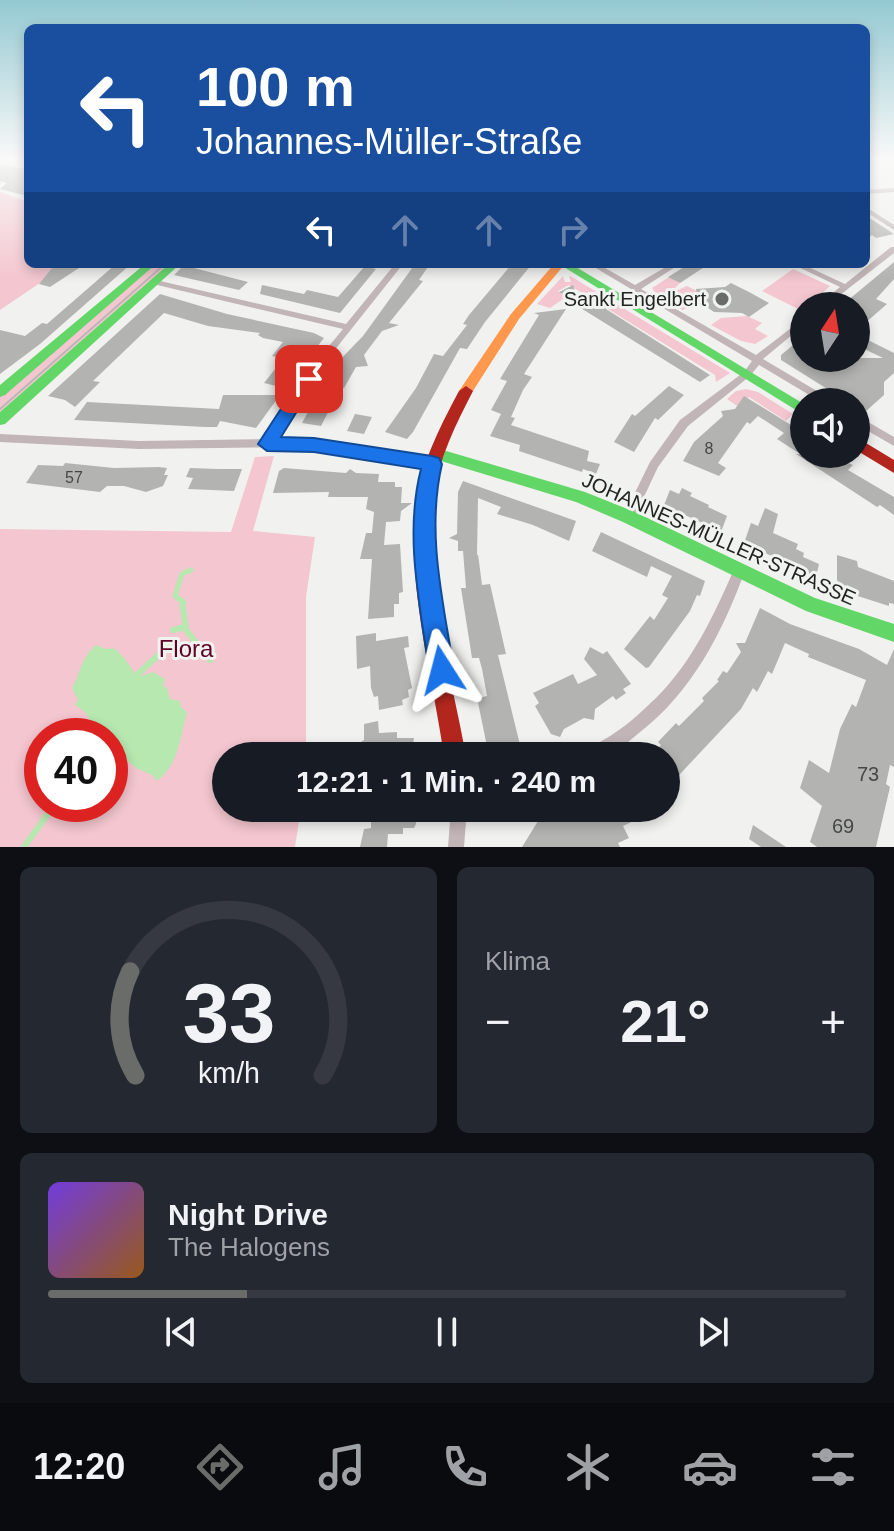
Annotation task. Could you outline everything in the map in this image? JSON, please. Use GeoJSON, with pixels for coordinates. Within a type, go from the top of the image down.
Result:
{"type":"FeatureCollection","features":[{"type":"Feature","properties":{"kind":"street"},"geometry":{"type":"LineString","coordinates":[[870,212],[894,228]]}},
{"type":"Feature","properties":{"kind":"street"},"geometry":{"type":"LineString","coordinates":[[839,292],[894,249]]}},
{"type":"Feature","properties":{"kind":"street"},"geometry":{"type":"LineString","coordinates":[[0,392],[146,268]]}},
{"type":"Feature","properties":{"kind":"street"},"geometry":{"type":"LineString","coordinates":[[0,420],[171,268]]}},
{"type":"Feature","properties":{"kind":"street"},"geometry":{"type":"LineString","coordinates":[[267,444],[347,327],[396,268]]}},
{"type":"Feature","properties":{"kind":"street"},"geometry":{"type":"LineString","coordinates":[[453,742],[428,583],[423,523],[425,493],[434,459],[472,382],[518,313],[558,268]]}},
{"type":"Feature","properties":{"kind":"street"},"geometry":{"type":"LineString","coordinates":[[569,268],[790,401]]}},
{"type":"Feature","properties":{"kind":"street"},"geometry":{"type":"LineString","coordinates":[[600,268],[807,388]]}},
{"type":"Feature","properties":{"kind":"street"},"geometry":{"type":"LineString","coordinates":[[636,288],[669,268]]}},
{"type":"Feature","properties":{"kind":"street"},"geometry":{"type":"LineString","coordinates":[[805,268],[846,287]]}},
{"type":"Feature","properties":{"kind":"street"},"geometry":{"type":"LineString","coordinates":[[156,282],[347,327]]}},
{"type":"Feature","properties":{"kind":"street"},"geometry":{"type":"LineString","coordinates":[[629,517],[654,465],[684,423],[747,374],[759,358],[790,333]]}},
{"type":"Feature","properties":{"kind":"street"},"geometry":{"type":"LineString","coordinates":[[870,427],[894,442]]}},
{"type":"Feature","properties":{"kind":"street","name":"JOHANNES-MÜLLER-STRASSE"},"geometry":{"type":"LineString","coordinates":[[0,438],[139,445],[314,445],[434,459],[564,492],[629,517],[812,605],[894,633]]}},
{"type":"Feature","properties":{"kind":"street"},"geometry":{"type":"LineString","coordinates":[[870,452],[894,467]]}},
{"type":"Feature","properties":{"kind":"street"},"geometry":{"type":"LineString","coordinates":[[612,742],[645,718],[684,679],[722,616],[739,571]]}},
{"type":"Feature","properties":{"kind":"street"},"geometry":{"type":"LineString","coordinates":[[456,847],[458,822]]}},
{"type":"Feature","properties":{"kind":"green space"},"geometry":{"type":"Polygon","coordinates":[[[0,200],[21,200],[24,201],[24,268],[62,268],[0,310],[0,200]]]}},
{"type":"Feature","properties":{"kind":"green space"},"geometry":{"type":"Polygon","coordinates":[[[151,268],[165,268],[0,412],[0,396],[151,268]]]}},
{"type":"Feature","properties":{"kind":"green space"},"geometry":{"type":"Polygon","coordinates":[[[793,269],[830,286],[823,292],[790,292],[790,305],[762,291],[793,269]]]}},
{"type":"Feature","properties":{"kind":"green space"},"geometry":{"type":"Polygon","coordinates":[[[563,276],[565,282],[571,282],[569,276],[572,277],[730,373],[716,382],[715,375],[569,285],[558,291],[566,297],[550,308],[537,304],[563,276]]]}},
{"type":"Feature","properties":{"kind":"green space"},"geometry":{"type":"Polygon","coordinates":[[[669,277],[680,283],[675,288],[678,290],[687,286],[697,291],[694,293],[697,302],[683,310],[657,295],[652,288],[669,277]]]}},
{"type":"Feature","properties":{"kind":"green space"},"geometry":{"type":"Polygon","coordinates":[[[747,316],[762,323],[755,329],[768,336],[755,344],[741,341],[711,325],[721,318],[747,316]]]}},
{"type":"Feature","properties":{"kind":"green space"},"geometry":{"type":"Polygon","coordinates":[[[746,389],[758,392],[790,412],[790,417],[786,421],[749,397],[737,406],[727,399],[736,391],[746,389]]]}},
{"type":"Feature","properties":{"kind":"green space","name":"Flora"},"geometry":{"type":"Polygon","coordinates":[[[274,456],[253,531],[315,537],[306,597],[306,742],[212,742],[212,822],[299,822],[295,847],[0,847],[0,529],[231,532],[255,457],[274,456]]]}},
{"type":"Feature","properties":{"kind":"shaded area"},"geometry":{"type":"Polygon","coordinates":[[[96,645],[113,648],[138,677],[153,672],[165,679],[163,686],[167,688],[170,699],[180,701],[187,712],[174,759],[157,781],[128,761],[128,718],[89,718],[75,705],[78,700],[72,688],[96,645]]]}},
{"type":"Feature","properties":{"kind":"building"},"geometry":{"type":"Polygon","coordinates":[[[870,218],[894,234],[876,238],[870,237],[870,218]]]}},
{"type":"Feature","properties":{"kind":"building"},"geometry":{"type":"Polygon","coordinates":[[[894,262],[894,279],[876,299],[887,304],[870,319],[870,292],[858,292],[894,262]]]}},
{"type":"Feature","properties":{"kind":"building"},"geometry":{"type":"Polygon","coordinates":[[[52,268],[79,268],[50,287],[39,284],[52,268]]]}},
{"type":"Feature","properties":{"kind":"building"},"geometry":{"type":"Polygon","coordinates":[[[111,268],[126,268],[40,344],[0,374],[0,330],[25,336],[42,323],[47,324],[111,268]]]}},
{"type":"Feature","properties":{"kind":"building"},"geometry":{"type":"Polygon","coordinates":[[[181,268],[194,268],[248,282],[239,290],[174,275],[181,268]]]}},
{"type":"Feature","properties":{"kind":"building"},"geometry":{"type":"Polygon","coordinates":[[[363,268],[376,269],[340,313],[260,294],[262,285],[338,297],[363,268]]]}},
{"type":"Feature","properties":{"kind":"building"},"geometry":{"type":"Polygon","coordinates":[[[412,268],[427,268],[419,280],[423,281],[389,323],[399,325],[382,331],[364,355],[368,366],[356,367],[344,388],[341,387],[321,426],[302,423],[332,368],[363,336],[412,268]]]}},
{"type":"Feature","properties":{"kind":"building"},"geometry":{"type":"Polygon","coordinates":[[[509,268],[529,268],[467,349],[460,348],[407,439],[385,432],[416,388],[434,354],[443,356],[467,325],[463,324],[509,268]]]}},
{"type":"Feature","properties":{"kind":"building"},"geometry":{"type":"Polygon","coordinates":[[[683,268],[703,268],[680,283],[668,277],[683,268]]]}},
{"type":"Feature","properties":{"kind":"building","name":"Sankt Engelbert"},"geometry":{"type":"Polygon","coordinates":[[[731,283],[769,303],[749,317],[742,313],[714,312],[698,301],[696,289],[725,287],[731,283]]]}},
{"type":"Feature","properties":{"kind":"building"},"geometry":{"type":"Polygon","coordinates":[[[573,285],[575,291],[599,305],[615,304],[606,309],[710,375],[700,382],[559,292],[573,285]]]}},
{"type":"Feature","properties":{"kind":"building"},"geometry":{"type":"Polygon","coordinates":[[[160,294],[324,338],[313,352],[309,351],[284,388],[264,383],[283,359],[272,356],[283,342],[263,338],[258,335],[260,333],[208,326],[164,313],[93,381],[100,382],[75,407],[65,400],[48,396],[160,294]]]}},
{"type":"Feature","properties":{"kind":"building"},"geometry":{"type":"Polygon","coordinates":[[[566,309],[524,374],[532,377],[511,417],[515,418],[511,425],[589,451],[587,461],[600,464],[596,474],[519,451],[520,445],[490,436],[501,414],[491,410],[507,381],[500,379],[539,315],[534,313],[566,309]]]}},
{"type":"Feature","properties":{"kind":"building"},"geometry":{"type":"Polygon","coordinates":[[[870,341],[894,353],[894,373],[884,382],[884,395],[870,408],[870,388],[826,388],[800,372],[870,372],[870,358],[883,358],[870,352],[870,341]]]}},
{"type":"Feature","properties":{"kind":"building"},"geometry":{"type":"Polygon","coordinates":[[[790,348],[790,366],[781,360],[781,355],[790,348]]]}},
{"type":"Feature","properties":{"kind":"building"},"geometry":{"type":"Polygon","coordinates":[[[669,386],[684,395],[658,420],[655,418],[634,452],[614,442],[632,414],[635,416],[669,386]]]}},
{"type":"Feature","properties":{"kind":"building"},"geometry":{"type":"Polygon","coordinates":[[[223,395],[280,395],[256,428],[220,421],[217,427],[205,427],[74,420],[87,402],[219,409],[223,395]]]}},
{"type":"Feature","properties":{"kind":"building"},"geometry":{"type":"Polygon","coordinates":[[[744,396],[790,424],[790,447],[777,439],[784,433],[758,416],[750,424],[747,422],[718,463],[726,468],[719,476],[683,461],[694,442],[723,416],[721,411],[735,409],[744,396]]]}},
{"type":"Feature","properties":{"kind":"building"},"geometry":{"type":"Polygon","coordinates":[[[355,414],[372,417],[364,434],[347,431],[355,414]]]}},
{"type":"Feature","properties":{"kind":"building"},"geometry":{"type":"Polygon","coordinates":[[[65,463],[114,468],[159,467],[167,468],[164,475],[168,475],[163,486],[146,492],[124,486],[107,486],[100,492],[26,483],[38,465],[63,466],[65,463]]]}},
{"type":"Feature","properties":{"kind":"building"},"geometry":{"type":"Polygon","coordinates":[[[190,468],[242,469],[234,491],[188,489],[193,478],[186,477],[190,468]]]}},
{"type":"Feature","properties":{"kind":"building"},"geometry":{"type":"Polygon","coordinates":[[[284,468],[346,473],[350,469],[356,473],[379,474],[378,482],[395,482],[395,487],[402,487],[401,503],[412,503],[401,511],[400,521],[386,522],[384,545],[400,544],[403,592],[399,593],[399,604],[394,604],[394,617],[368,619],[372,559],[360,559],[366,533],[372,533],[374,512],[366,509],[368,497],[328,497],[329,492],[273,493],[279,471],[284,468]]]}},
{"type":"Feature","properties":{"kind":"building"},"geometry":{"type":"Polygon","coordinates":[[[817,468],[850,468],[848,470],[894,497],[894,515],[880,505],[877,507],[817,468]]]}},
{"type":"Feature","properties":{"kind":"building"},"geometry":{"type":"Polygon","coordinates":[[[463,481],[576,521],[569,541],[497,514],[501,507],[478,498],[477,556],[482,585],[490,584],[506,654],[498,655],[519,742],[486,742],[477,698],[487,696],[479,658],[472,658],[461,588],[466,588],[463,551],[458,551],[458,541],[449,538],[457,534],[458,492],[463,481]]]}},
{"type":"Feature","properties":{"kind":"building"},"geometry":{"type":"Polygon","coordinates":[[[682,488],[692,493],[690,496],[727,516],[721,532],[664,505],[670,490],[679,494],[682,488]]]}},
{"type":"Feature","properties":{"kind":"building"},"geometry":{"type":"Polygon","coordinates":[[[765,508],[778,514],[773,533],[798,544],[796,549],[804,553],[803,557],[819,564],[816,577],[744,543],[751,523],[758,526],[765,508]]]}},
{"type":"Feature","properties":{"kind":"building"},"geometry":{"type":"Polygon","coordinates":[[[601,532],[705,581],[700,596],[697,595],[690,611],[649,667],[646,668],[624,649],[650,616],[654,620],[668,598],[662,595],[672,576],[651,566],[647,577],[592,551],[601,532]]]}},
{"type":"Feature","properties":{"kind":"building"},"geometry":{"type":"Polygon","coordinates":[[[837,555],[857,561],[858,567],[894,581],[894,604],[889,603],[889,606],[842,591],[837,580],[837,555]]]}},
{"type":"Feature","properties":{"kind":"building"},"geometry":{"type":"Polygon","coordinates":[[[760,608],[790,624],[859,649],[887,665],[894,649],[894,767],[890,765],[886,784],[890,787],[876,847],[817,847],[810,842],[822,806],[800,788],[809,760],[829,773],[840,729],[852,704],[856,707],[866,680],[808,657],[809,654],[785,643],[772,674],[768,671],[757,692],[753,688],[741,709],[680,774],[680,742],[658,742],[704,701],[702,698],[719,681],[723,671],[727,673],[741,652],[736,643],[745,643],[760,608]]]}},
{"type":"Feature","properties":{"kind":"building"},"geometry":{"type":"Polygon","coordinates":[[[376,633],[376,641],[408,636],[409,647],[404,648],[412,688],[408,690],[409,697],[402,700],[403,705],[379,710],[378,696],[374,697],[371,688],[370,666],[357,669],[356,636],[376,633]]]}},
{"type":"Feature","properties":{"kind":"building"},"geometry":{"type":"Polygon","coordinates":[[[590,647],[603,654],[607,651],[631,684],[623,689],[626,693],[616,700],[613,696],[595,709],[594,720],[584,718],[564,729],[560,737],[551,734],[535,706],[539,703],[533,693],[573,674],[578,684],[597,675],[584,659],[590,647]]]}},
{"type":"Feature","properties":{"kind":"building"},"geometry":{"type":"Polygon","coordinates":[[[378,721],[379,733],[397,732],[397,738],[414,738],[413,742],[361,742],[364,740],[364,724],[378,721]]]}},
{"type":"Feature","properties":{"kind":"building"},"geometry":{"type":"Polygon","coordinates":[[[371,822],[416,822],[414,828],[403,828],[403,834],[388,834],[387,847],[360,847],[364,829],[371,828],[371,822]]]}},
{"type":"Feature","properties":{"kind":"building"},"geometry":{"type":"Polygon","coordinates":[[[537,822],[631,822],[623,826],[629,838],[618,843],[620,847],[522,847],[537,822]]]}},
{"type":"Feature","properties":{"kind":"building"},"geometry":{"type":"Polygon","coordinates":[[[753,825],[786,847],[761,847],[749,839],[753,825]]]}},
{"type":"Feature","properties":{"kind":"waterway"},"geometry":{"type":"LineString","coordinates":[[182,601],[175,596],[182,574],[191,570]]}},
{"type":"Feature","properties":{"kind":"waterway"},"geometry":{"type":"LineString","coordinates":[[182,601],[186,630],[210,660]]}},
{"type":"Feature","properties":{"kind":"waterway"},"geometry":{"type":"LineString","coordinates":[[173,630],[185,627]]}},
{"type":"Feature","properties":{"kind":"waterway"},"geometry":{"type":"LineString","coordinates":[[138,674],[168,646]]}},
{"type":"Feature","properties":{"kind":"waterway"},"geometry":{"type":"LineString","coordinates":[[24,847],[42,822]]}},
{"type":"Feature","properties":{"kind":"tram line"},"geometry":{"type":"LineString","coordinates":[[0,409],[160,268]]}},
{"type":"Feature","properties":{"kind":"traffic: fast"},"geometry":{"type":"LineString","coordinates":[[0,392],[146,268]]}},
{"type":"Feature","properties":{"kind":"traffic: fast"},"geometry":{"type":"LineString","coordinates":[[0,420],[171,268]]}},
{"type":"Feature","properties":{"kind":"traffic: fast"},"geometry":{"type":"LineString","coordinates":[[571,268],[790,401]]}},
{"type":"Feature","properties":{"kind":"traffic: fast"},"geometry":{"type":"LineString","coordinates":[[436,454],[579,497],[629,517],[812,605],[894,633]]}},
{"type":"Feature","properties":{"kind":"traffic: slow"},"geometry":{"type":"LineString","coordinates":[[466,391],[515,317],[557,268]]}},
{"type":"Feature","properties":{"kind":"traffic: jam"},"geometry":{"type":"LineString","coordinates":[[453,742],[427,590],[423,524],[432,467],[466,391]]}},
{"type":"Feature","properties":{"kind":"traffic: jam"},"geometry":{"type":"LineString","coordinates":[[870,452],[894,467]]}},
{"type":"Feature","properties":{"kind":"place","name":"Sankt Engelbert"},"geometry":{"type":"Point","coordinates":[722,299]}},
{"type":"Feature","properties":{"kind":"route"},"geometry":{"type":"LineString","coordinates":[[309,379],[267,444],[314,445],[432,464],[425,493],[423,523],[428,583],[442,670]]}}]}
